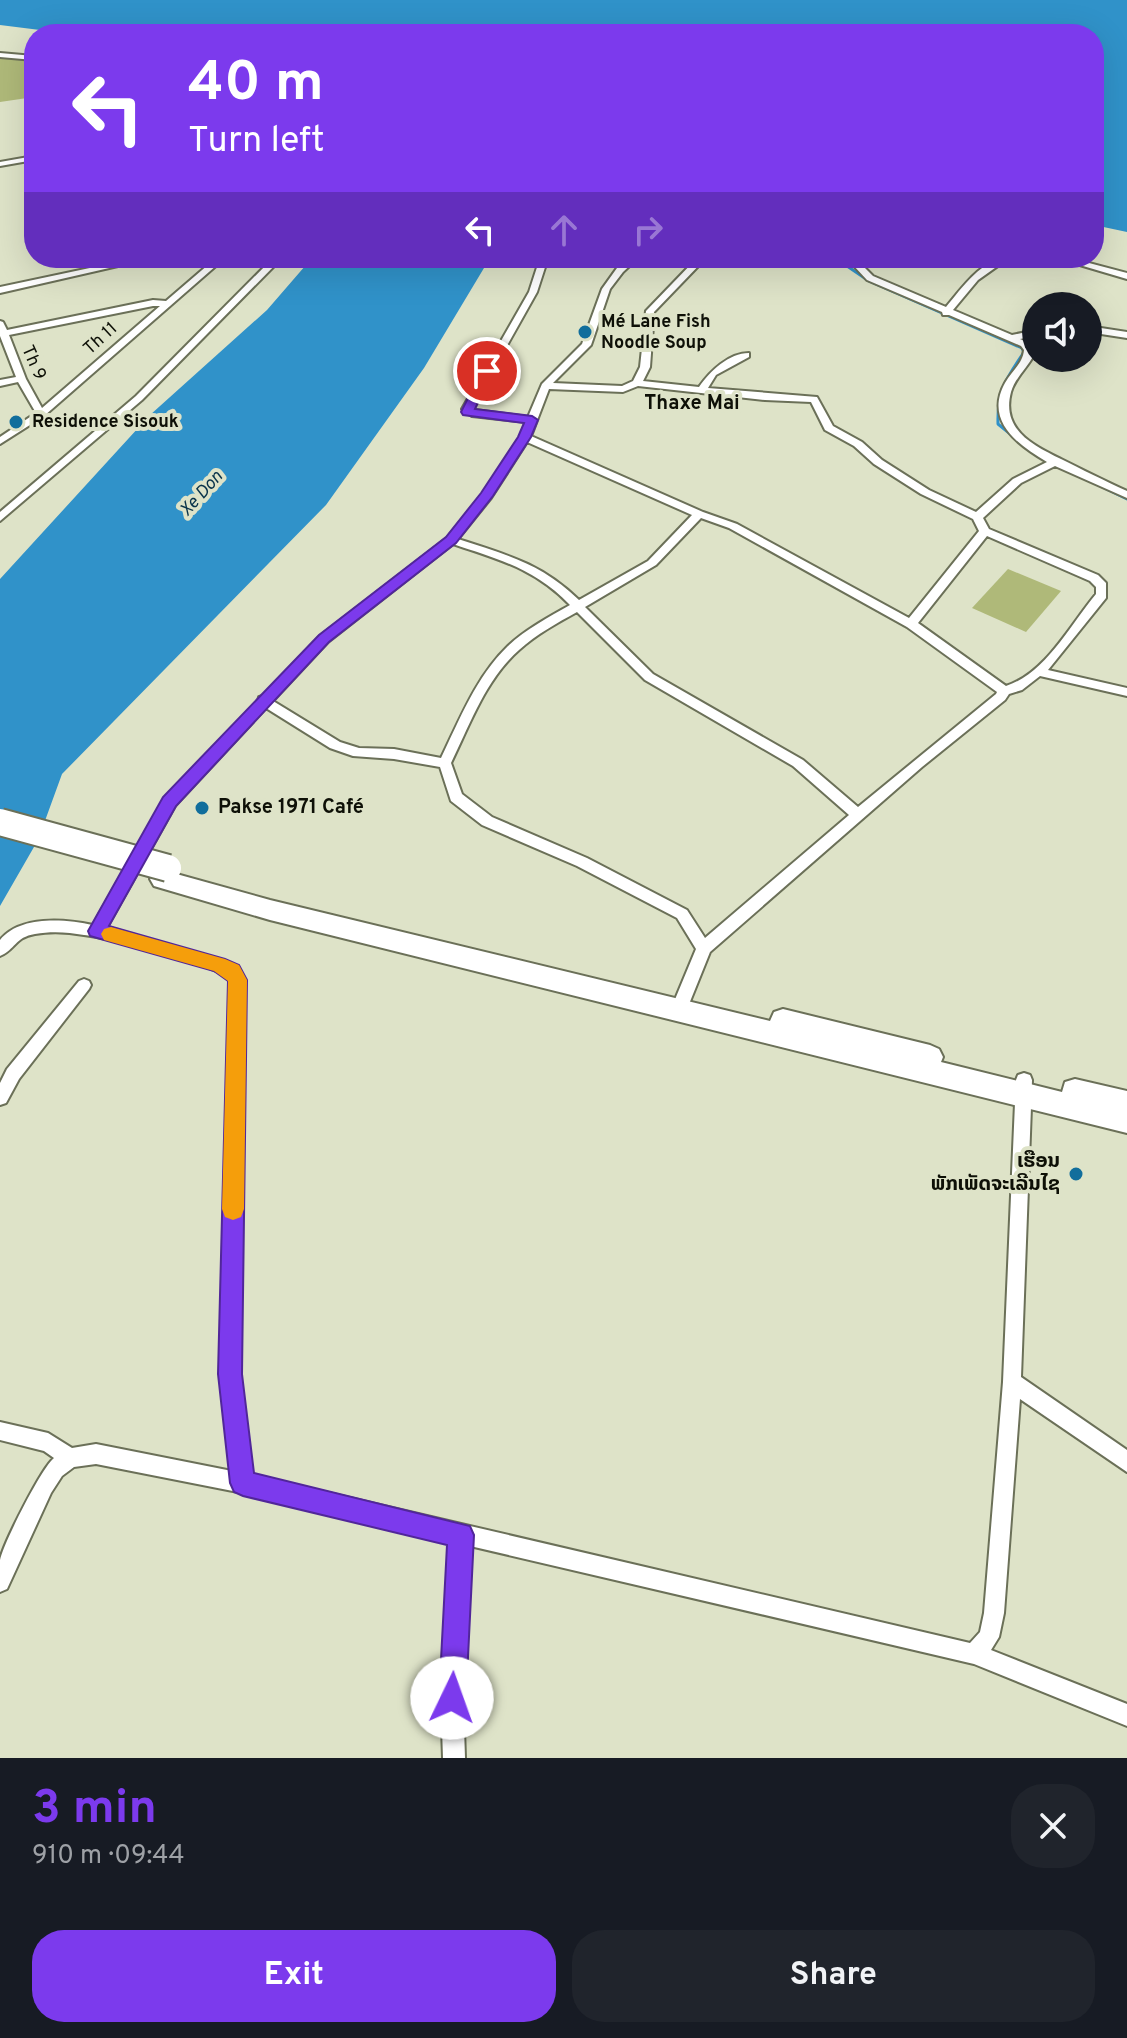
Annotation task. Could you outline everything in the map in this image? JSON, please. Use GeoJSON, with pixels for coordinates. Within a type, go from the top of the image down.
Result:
{"type":"FeatureCollection","features":[{"type":"Feature","properties":{"kind":"highway"},"geometry":{"type":"LineString","coordinates":[[0,822],[165,873],[270,910],[681,1002],[1024,1088],[1127,1120]]}},
{"type":"Feature","properties":{"kind":"highway"},"geometry":{"type":"LineString","coordinates":[[0,837],[165,873]]}},
{"type":"Feature","properties":{"kind":"highway"},"geometry":{"type":"LineString","coordinates":[[1024,1088],[1127,1103]]}},
{"type":"Feature","properties":{"kind":"street"},"geometry":{"type":"LineString","coordinates":[[0,55],[24,57]]}},
{"type":"Feature","properties":{"kind":"street"},"geometry":{"type":"LineString","coordinates":[[0,164],[24,160]]}},
{"type":"Feature","properties":{"kind":"street"},"geometry":{"type":"LineString","coordinates":[[0,290],[102,268]]}},
{"type":"Feature","properties":{"kind":"street","name":"Th 11"},"geometry":{"type":"LineString","coordinates":[[4,437],[41,414],[209,268]]}},
{"type":"Feature","properties":{"kind":"street"},"geometry":{"type":"LineString","coordinates":[[0,518],[139,398],[268,268]]}},
{"type":"Feature","properties":{"kind":"street"},"geometry":{"type":"LineString","coordinates":[[532,420],[472,413],[467,409],[533,292],[541,268]]}},
{"type":"Feature","properties":{"kind":"street"},"geometry":{"type":"LineString","coordinates":[[97,931],[170,802],[263,700],[324,639],[451,540],[487,496],[525,437],[545,386],[586,345],[598,303],[622,268]]}},
{"type":"Feature","properties":{"kind":"street"},"geometry":{"type":"LineString","coordinates":[[637,383],[645,367],[650,311],[692,268]]}},
{"type":"Feature","properties":{"kind":"street"},"geometry":{"type":"LineString","coordinates":[[860,268],[870,278],[1024,344],[1029,355],[1008,388],[1006,418],[1011,429],[1057,461],[1127,495]]}},
{"type":"Feature","properties":{"kind":"street"},"geometry":{"type":"LineString","coordinates":[[946,313],[975,278],[990,268]]}},
{"type":"Feature","properties":{"kind":"street"},"geometry":{"type":"LineString","coordinates":[[1097,268],[1127,276]]}},
{"type":"Feature","properties":{"kind":"street"},"geometry":{"type":"LineString","coordinates":[[2,329],[153,303],[165,304]]}},
{"type":"Feature","properties":{"kind":"street","name":"Th 9"},"geometry":{"type":"LineString","coordinates":[[2,329],[21,379],[41,414]]}},
{"type":"Feature","properties":{"kind":"street"},"geometry":{"type":"LineString","coordinates":[[1102,331],[1127,335]]}},
{"type":"Feature","properties":{"kind":"street"},"geometry":{"type":"LineString","coordinates":[[1011,338],[1022,336]]}},
{"type":"Feature","properties":{"kind":"street"},"geometry":{"type":"LineString","coordinates":[[702,390],[713,373],[746,355]]}},
{"type":"Feature","properties":{"kind":"street"},"geometry":{"type":"LineString","coordinates":[[0,383],[21,379]]}},
{"type":"Feature","properties":{"kind":"street"},"geometry":{"type":"LineString","coordinates":[[525,437],[733,526],[911,624],[1004,691],[1013,690],[1039,672],[1102,595],[1102,586],[1094,578],[985,531],[977,517],[925,492],[878,462],[858,444],[829,428],[814,399],[771,398],[637,383],[623,389],[545,386]]}},
{"type":"Feature","properties":{"kind":"street"},"geometry":{"type":"LineString","coordinates":[[977,517],[1017,481],[1057,461]]}},
{"type":"Feature","properties":{"kind":"street"},"geometry":{"type":"LineString","coordinates":[[699,514],[652,563],[631,578],[538,629],[495,668],[481,688],[445,763],[456,797],[487,821],[582,862],[682,914],[704,948]]}},
{"type":"Feature","properties":{"kind":"street"},"geometry":{"type":"LineString","coordinates":[[911,624],[985,531]]}},
{"type":"Feature","properties":{"kind":"street"},"geometry":{"type":"LineString","coordinates":[[451,540],[523,564],[559,587],[649,677],[798,763],[858,815]]}},
{"type":"Feature","properties":{"kind":"street"},"geometry":{"type":"LineString","coordinates":[[1039,672],[1127,692]]}},
{"type":"Feature","properties":{"kind":"street"},"geometry":{"type":"LineString","coordinates":[[681,1002],[704,948],[1001,697],[1004,691]]}},
{"type":"Feature","properties":{"kind":"street"},"geometry":{"type":"LineString","coordinates":[[263,700],[335,745],[358,753],[394,754],[445,763]]}},
{"type":"Feature","properties":{"kind":"street"},"geometry":{"type":"LineString","coordinates":[[0,950],[12,936],[37,927],[63,926],[97,931],[218,965],[232,971],[237,980],[230,1374],[243,1483]]}},
{"type":"Feature","properties":{"kind":"street"},"geometry":{"type":"LineString","coordinates":[[0,1098],[13,1074],[84,985]]}},
{"type":"Feature","properties":{"kind":"street"},"geometry":{"type":"LineString","coordinates":[[974,1654],[989,1637],[994,1613],[1012,1382],[1024,1088]]}},
{"type":"Feature","properties":{"kind":"street"},"geometry":{"type":"LineString","coordinates":[[1012,1382],[1127,1462]]}},
{"type":"Feature","properties":{"kind":"street"},"geometry":{"type":"LineString","coordinates":[[0,1431],[48,1443],[70,1458]]}},
{"type":"Feature","properties":{"kind":"street"},"geometry":{"type":"LineString","coordinates":[[0,1582],[44,1486],[55,1469],[70,1458],[96,1454],[243,1483],[974,1654],[1127,1715]]}},
{"type":"Feature","properties":{"kind":"street"},"geometry":{"type":"LineString","coordinates":[[454,1758],[452,1698],[461,1535]]}},
{"type":"Feature","properties":{"kind":"green space"},"geometry":{"type":"Polygon","coordinates":[[[0,58],[24,60],[24,98],[0,102],[0,58]]]}},
{"type":"Feature","properties":{"kind":"green space"},"geometry":{"type":"Polygon","coordinates":[[[1008,569],[1061,591],[1026,632],[972,608],[1008,569]]]}},
{"type":"Feature","properties":{"kind":"water"},"geometry":{"type":"Polygon","coordinates":[[[0,0],[1127,0],[1127,232],[1104,227],[1104,24],[24,24],[24,28],[0,25],[0,0]]]}},
{"type":"Feature","properties":{"kind":"water","name":"Xe Don"},"geometry":{"type":"Polygon","coordinates":[[[303,268],[484,268],[424,368],[326,505],[62,774],[38,840],[0,906],[0,579],[150,415],[267,310],[303,268]]]}},
{"type":"Feature","properties":{"kind":"waterway"},"geometry":{"type":"LineString","coordinates":[[850,268],[869,281],[1022,348],[1024,352],[1004,385],[998,412],[998,424],[1020,442]]}},
{"type":"Feature","properties":{"kind":"waterway"},"geometry":{"type":"LineString","coordinates":[[1090,481],[1127,499]]}},
{"type":"Feature","properties":{"kind":"slow traffic"},"geometry":{"type":"LineString","coordinates":[[111,934],[218,965],[232,971],[237,980],[233,1209]]}},
{"type":"Feature","properties":{"kind":"place","name":"Mé Lane Fish Noodle Soup"},"geometry":{"type":"Point","coordinates":[585,332]}},
{"type":"Feature","properties":{"kind":"place","name":"Residence Sisouk"},"geometry":{"type":"Point","coordinates":[16,422]}},
{"type":"Feature","properties":{"kind":"place","name":"Pakse 1971 Café"},"geometry":{"type":"Point","coordinates":[202,808]}},
{"type":"Feature","properties":{"kind":"place","name":"ເຮືອນ ພັກເພັດຈະເລີນໄຊ"},"geometry":{"type":"Point","coordinates":[1076,1174]}},
{"type":"Feature","properties":{"kind":"district","name":"Thaxe Mai"},"geometry":{"type":"Point","coordinates":[692,404]}},
{"type":"Feature","properties":{"kind":"route"},"geometry":{"type":"LineString","coordinates":[[452,1698],[461,1535],[243,1483],[230,1374],[237,980],[232,971],[218,965],[97,931],[170,802],[263,700],[324,639],[451,540],[487,496],[525,437],[532,420],[468,412],[487,371]]}}]}
